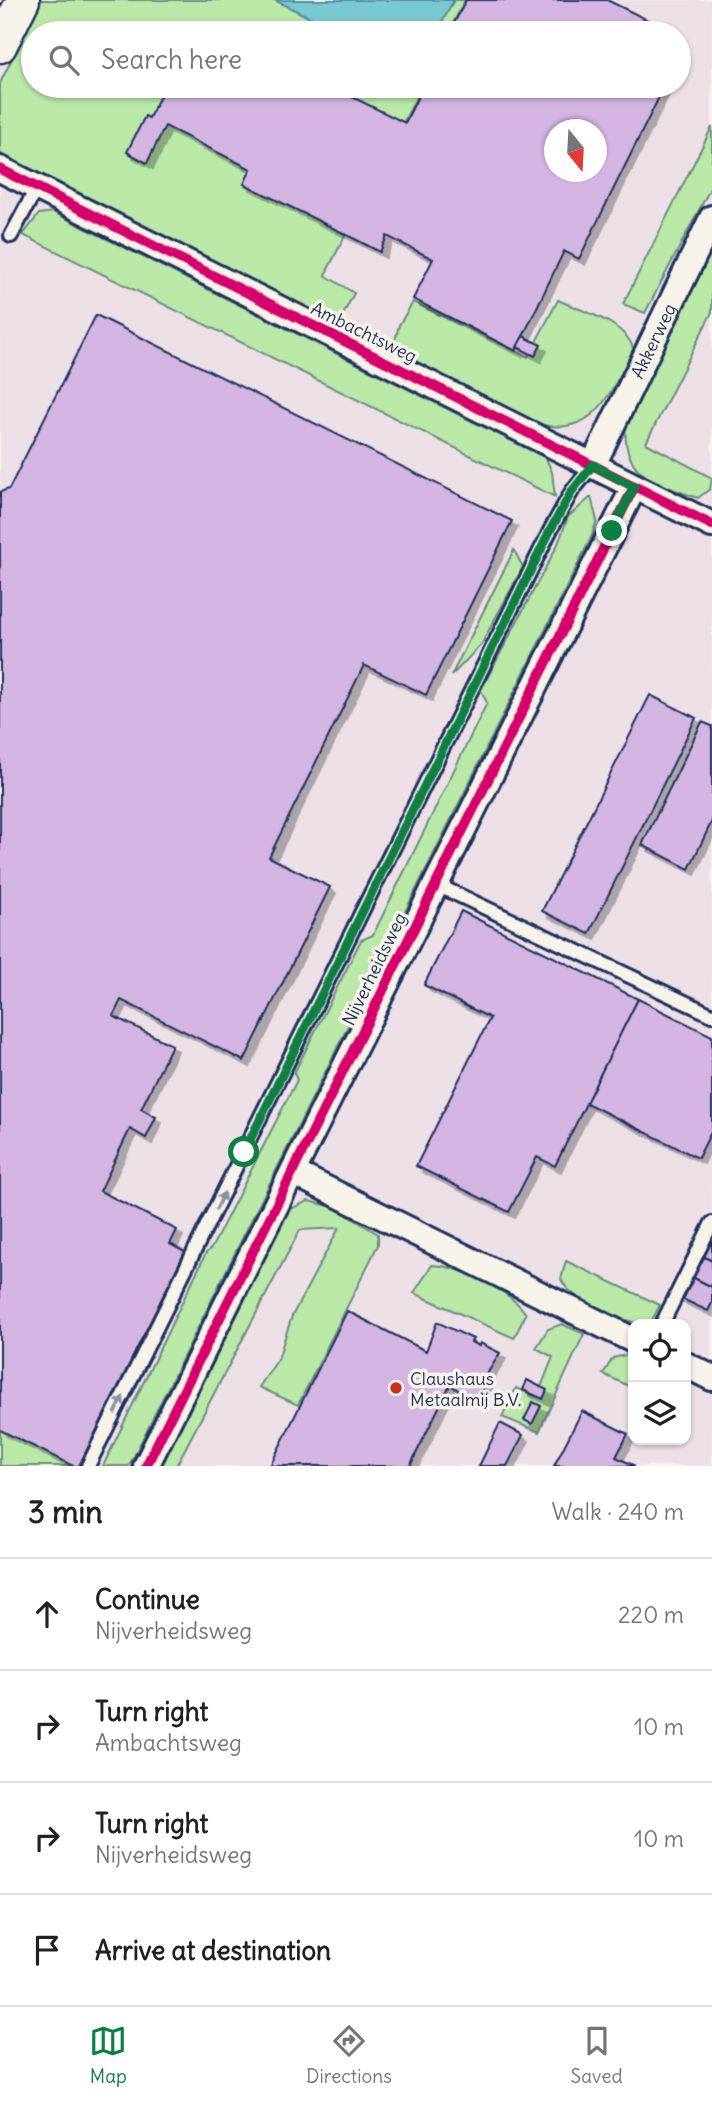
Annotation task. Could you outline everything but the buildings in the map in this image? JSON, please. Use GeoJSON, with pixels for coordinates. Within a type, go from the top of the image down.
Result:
{"type":"FeatureCollection","features":[{"type":"Feature","properties":{"kind":"street"},"geometry":{"type":"LineString","coordinates":[[0,46],[23,0]]}},
{"type":"Feature","properties":{"kind":"street","name":"Ambachtsweg"},"geometry":{"type":"LineString","coordinates":[[0,169],[712,525]]}},
{"type":"Feature","properties":{"kind":"street","name":"Akkerweg"},"geometry":{"type":"LineString","coordinates":[[593,465],[712,218]]}},
{"type":"Feature","properties":{"kind":"street","name":"Nijverheidsweg"},"geometry":{"type":"LineString","coordinates":[[146,1466],[634,487]]}},
{"type":"Feature","properties":{"kind":"street"},"geometry":{"type":"LineString","coordinates":[[294,1173],[628,1338]]}},
{"type":"Feature","properties":{"kind":"street"},"geometry":{"type":"LineString","coordinates":[[691,1368],[712,1378]]}},
{"type":"Feature","properties":{"kind":"lane"},"geometry":{"type":"LineString","coordinates":[[11,236],[36,189]]}},
{"type":"Feature","properties":{"kind":"lane","name":"Nijverheidsweg"},"geometry":{"type":"LineString","coordinates":[[88,1466],[551,529],[572,491],[593,465]]}},
{"type":"Feature","properties":{"kind":"lane"},"geometry":{"type":"LineString","coordinates":[[435,884],[712,1015]]}},
{"type":"Feature","properties":{"kind":"lane"},"geometry":{"type":"LineString","coordinates":[[664,1319],[712,1223]]}},
{"type":"Feature","properties":{"kind":"shaded area"},"geometry":{"type":"Polygon","coordinates":[[[0,0],[712,0],[712,1466],[0,1466],[0,0]]]}},
{"type":"Feature","properties":{"kind":"green space"},"geometry":{"type":"Polygon","coordinates":[[[41,0],[275,0],[317,21],[31,21],[41,0]]]}},
{"type":"Feature","properties":{"kind":"green space"},"geometry":{"type":"Polygon","coordinates":[[[454,0],[465,0],[454,21],[443,21],[454,0]]]}},
{"type":"Feature","properties":{"kind":"green space"},"geometry":{"type":"Polygon","coordinates":[[[21,40],[21,98],[416,98],[325,275],[354,293],[342,317],[331,322],[6,160],[0,152],[0,83],[21,40]]]}},
{"type":"Feature","properties":{"kind":"green space"},"geometry":{"type":"Polygon","coordinates":[[[712,127],[712,185],[645,313],[623,304],[712,127]]]}},
{"type":"Feature","properties":{"kind":"green space"},"geometry":{"type":"Polygon","coordinates":[[[53,212],[546,458],[552,472],[555,497],[23,235],[39,214],[53,212]]]}},
{"type":"Feature","properties":{"kind":"green space"},"geometry":{"type":"Polygon","coordinates":[[[712,247],[712,312],[646,443],[712,478],[710,489],[698,498],[655,482],[635,466],[629,455],[626,422],[712,247]]]}},
{"type":"Feature","properties":{"kind":"green space"},"geometry":{"type":"Polygon","coordinates":[[[558,300],[613,325],[629,340],[634,350],[600,407],[577,424],[561,427],[542,425],[400,354],[394,344],[399,325],[413,302],[528,357],[558,300]]]}},
{"type":"Feature","properties":{"kind":"green space"},"geometry":{"type":"Polygon","coordinates":[[[591,497],[597,521],[591,538],[129,1466],[103,1466],[206,1253],[212,1247],[297,1080],[294,1073],[361,940],[373,935],[487,703],[481,690],[558,544],[568,517],[591,497]]]}},
{"type":"Feature","properties":{"kind":"green space"},"geometry":{"type":"Polygon","coordinates":[[[514,550],[523,567],[481,645],[451,676],[514,550]]]}},
{"type":"Feature","properties":{"kind":"green space"},"geometry":{"type":"Polygon","coordinates":[[[308,1201],[334,1207],[378,1234],[378,1245],[298,1405],[259,1387],[278,1359],[292,1316],[339,1228],[300,1230],[176,1466],[157,1466],[288,1210],[308,1201]]]}},
{"type":"Feature","properties":{"kind":"green space"},"geometry":{"type":"Polygon","coordinates":[[[566,1261],[660,1305],[653,1319],[628,1320],[588,1304],[567,1288],[561,1279],[566,1261]]]}},
{"type":"Feature","properties":{"kind":"green space"},"geometry":{"type":"Polygon","coordinates":[[[432,1265],[456,1270],[484,1281],[519,1305],[526,1314],[514,1338],[414,1293],[432,1265]]]}},
{"type":"Feature","properties":{"kind":"green space"},"geometry":{"type":"Polygon","coordinates":[[[562,1324],[584,1334],[539,1432],[502,1417],[516,1388],[537,1397],[553,1357],[536,1348],[548,1329],[562,1324]]]}},
{"type":"Feature","properties":{"kind":"green space"},"geometry":{"type":"Polygon","coordinates":[[[628,1354],[628,1386],[603,1374],[613,1358],[628,1354]]]}},
{"type":"Feature","properties":{"kind":"green space"},"geometry":{"type":"Polygon","coordinates":[[[0,1430],[75,1466],[0,1466],[0,1430]]]}},
{"type":"Feature","properties":{"kind":"water"},"geometry":{"type":"Polygon","coordinates":[[[275,0],[454,0],[443,21],[317,21],[275,0]]]}},
{"type":"Feature","properties":{"kind":"cycle path"},"geometry":{"type":"LineString","coordinates":[[0,169],[712,525]]}},
{"type":"Feature","properties":{"kind":"cycle path"},"geometry":{"type":"LineString","coordinates":[[146,1466],[634,487]]}},
{"type":"Feature","properties":{"kind":"place","name":"Claushaus Metaalmij B.V."},"geometry":{"type":"Point","coordinates":[396,1388]}},
{"type":"Feature","properties":{"kind":"route"},"geometry":{"type":"LineString","coordinates":[[244,1152],[551,529],[572,491],[593,465],[634,487],[612,531]]}}]}
